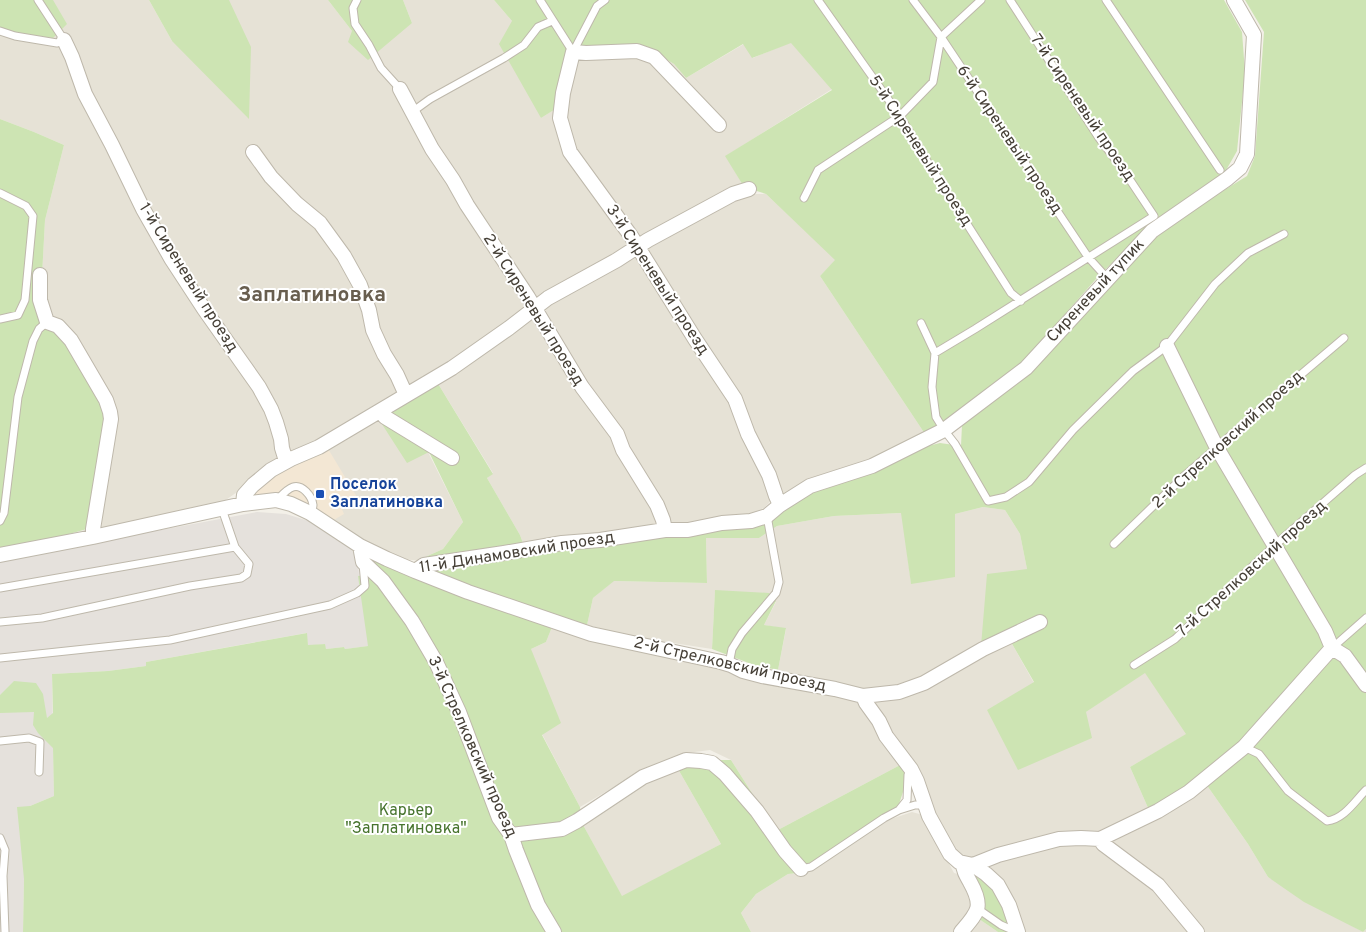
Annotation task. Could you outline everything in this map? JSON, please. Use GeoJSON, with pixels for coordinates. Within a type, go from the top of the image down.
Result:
{"type":"FeatureCollection","features":[{"type":"Feature","properties":{"kind":"street","name":"Сиреневый тупик"},"geometry":{"type":"LineString","coordinates":[[944,430],[1026,368],[1152,231],[1240,168],[1247,154],[1254,35],[1234,0]]}},
{"type":"Feature","properties":{"kind":"street","name":"1-й Сиреневый проезд"},"geometry":{"type":"LineString","coordinates":[[64,40],[85,94],[112,145],[142,209],[204,310],[272,409],[286,462]]}},
{"type":"Feature","properties":{"kind":"street"},"geometry":{"type":"LineString","coordinates":[[573,52],[637,51],[654,57],[719,124]]}},
{"type":"Feature","properties":{"kind":"street","name":"3-й Сиреневый проезд"},"geometry":{"type":"LineString","coordinates":[[573,52],[563,93],[560,118],[570,152],[631,236],[735,399],[748,434],[769,475],[780,505]]}},
{"type":"Feature","properties":{"kind":"street","name":"2-й Сиреневый проезд"},"geometry":{"type":"LineString","coordinates":[[400,89],[432,149],[467,205],[528,297],[582,387],[617,434],[623,450],[657,506],[664,520],[665,530]]}},
{"type":"Feature","properties":{"kind":"street"},"geometry":{"type":"LineString","coordinates":[[253,152],[278,184],[297,204],[320,223],[344,256],[360,285],[374,330],[384,354],[397,375],[406,395]]}},
{"type":"Feature","properties":{"kind":"street"},"geometry":{"type":"LineString","coordinates":[[243,504],[244,495],[272,470],[318,447],[452,368],[548,298],[733,194],[749,189]]}},
{"type":"Feature","properties":{"kind":"street"},"geometry":{"type":"LineString","coordinates":[[40,275],[40,300],[47,322],[58,326],[71,340],[106,400],[110,412],[111,418],[94,520],[93,537]]}},
{"type":"Feature","properties":{"kind":"street"},"geometry":{"type":"LineString","coordinates":[[1167,346],[1217,448],[1325,631],[1332,648],[1345,656],[1366,685]]}},
{"type":"Feature","properties":{"kind":"street"},"geometry":{"type":"LineString","coordinates":[[380,411],[385,417],[452,458]]}},
{"type":"Feature","properties":{"kind":"street","name":"11-й Динамовский проезд"},"geometry":{"type":"LineString","coordinates":[[0,555],[243,504],[276,500],[292,504],[310,513],[360,546],[415,570],[424,565],[562,543],[600,540],[665,530],[688,530],[767,516],[780,505],[810,486],[872,466],[944,430]]}},
{"type":"Feature","properties":{"kind":"street"},"geometry":{"type":"LineString","coordinates":[[360,546],[363,562]]}},
{"type":"Feature","properties":{"kind":"street","name":"3-й Стрелковский проезд"},"geometry":{"type":"LineString","coordinates":[[363,562],[383,581],[412,620],[436,662],[459,712],[499,818],[511,835],[538,905],[554,932]]}},
{"type":"Feature","properties":{"kind":"street","name":"2-й Стрелковский проезд"},"geometry":{"type":"LineString","coordinates":[[415,570],[468,592],[591,634],[728,664],[743,671],[762,676],[863,696],[899,692],[924,683],[983,649],[1040,622]]}},
{"type":"Feature","properties":{"kind":"street"},"geometry":{"type":"LineString","coordinates":[[961,932],[975,916],[978,909],[978,900],[963,870],[968,864],[1059,839],[1100,839],[1158,811],[1189,792],[1244,747],[1332,648]]}},
{"type":"Feature","properties":{"kind":"street"},"geometry":{"type":"LineString","coordinates":[[863,696],[886,736],[907,762],[918,781],[928,816],[950,854],[959,862],[968,864],[986,874],[998,885],[1009,905],[1017,932]]}},
{"type":"Feature","properties":{"kind":"street"},"geometry":{"type":"LineString","coordinates":[[511,835],[562,828],[577,821],[643,777],[686,760],[701,761],[712,763],[725,774],[757,811],[784,851],[801,869]]}},
{"type":"Feature","properties":{"kind":"street"},"geometry":{"type":"LineString","coordinates":[[1100,839],[1103,844],[1158,885],[1197,932]]}},
{"type":"Feature","properties":{"kind":"lane"},"geometry":{"type":"LineString","coordinates":[[0,31],[15,36],[57,43],[64,40],[38,0]]}},
{"type":"Feature","properties":{"kind":"lane"},"geometry":{"type":"LineString","coordinates":[[357,0],[353,8],[355,24],[381,68],[400,89]]}},
{"type":"Feature","properties":{"kind":"lane"},"geometry":{"type":"LineString","coordinates":[[540,0],[573,52],[597,6],[605,0]]}},
{"type":"Feature","properties":{"kind":"lane","name":"5-й Сиреневый проезд"},"geometry":{"type":"LineString","coordinates":[[818,0],[900,116],[1011,293],[1021,300]]}},
{"type":"Feature","properties":{"kind":"lane","name":"6-й Сиреневый проезд"},"geometry":{"type":"LineString","coordinates":[[913,0],[941,37],[1088,257],[1107,278]]}},
{"type":"Feature","properties":{"kind":"lane"},"geometry":{"type":"LineString","coordinates":[[804,198],[818,170],[900,116],[933,82],[941,37],[981,0]]}},
{"type":"Feature","properties":{"kind":"lane","name":"7-й Сиреневый проезд"},"geometry":{"type":"LineString","coordinates":[[1010,0],[1099,138],[1154,216],[1088,257]]}},
{"type":"Feature","properties":{"kind":"lane"},"geometry":{"type":"LineString","coordinates":[[1106,0],[1220,170]]}},
{"type":"Feature","properties":{"kind":"lane"},"geometry":{"type":"LineString","coordinates":[[412,112],[430,99],[524,45],[538,27],[552,21]]}},
{"type":"Feature","properties":{"kind":"lane"},"geometry":{"type":"LineString","coordinates":[[0,193],[26,206],[33,216],[25,300],[18,315],[0,319]]}},
{"type":"Feature","properties":{"kind":"lane"},"geometry":{"type":"LineString","coordinates":[[921,323],[935,353],[932,387],[936,417],[955,444],[988,501],[1006,497],[1029,482],[1073,430],[1133,371],[1167,346],[1215,284],[1248,253],[1284,234]]}},
{"type":"Feature","properties":{"kind":"lane"},"geometry":{"type":"LineString","coordinates":[[935,353],[1088,257]]}},
{"type":"Feature","properties":{"kind":"lane"},"geometry":{"type":"LineString","coordinates":[[0,520],[4,513],[18,397],[33,341],[39,329],[47,322]]}},
{"type":"Feature","properties":{"kind":"lane","name":"2-й Стрелковский проезд"},"geometry":{"type":"LineString","coordinates":[[1114,544],[1182,478],[1344,338]]}},
{"type":"Feature","properties":{"kind":"lane","name":"7-й Стрелковский проезд"},"geometry":{"type":"LineString","coordinates":[[1134,665],[1175,639],[1275,545],[1355,475],[1366,468]]}},
{"type":"Feature","properties":{"kind":"lane"},"geometry":{"type":"LineString","coordinates":[[276,500],[295,486],[302,488],[311,498],[313,505],[310,513]]}},
{"type":"Feature","properties":{"kind":"lane"},"geometry":{"type":"LineString","coordinates":[[0,622],[42,618],[190,586],[241,578],[247,574],[249,564],[235,547],[222,509]]}},
{"type":"Feature","properties":{"kind":"lane"},"geometry":{"type":"LineString","coordinates":[[728,664],[732,649],[742,633],[776,593],[780,582],[767,516]]}},
{"type":"Feature","properties":{"kind":"lane"},"geometry":{"type":"LineString","coordinates":[[0,588],[235,547]]}},
{"type":"Feature","properties":{"kind":"lane"},"geometry":{"type":"LineString","coordinates":[[0,658],[170,640],[330,605],[357,594],[365,586],[363,562]]}},
{"type":"Feature","properties":{"kind":"lane"},"geometry":{"type":"LineString","coordinates":[[1332,648],[1366,618]]}},
{"type":"Feature","properties":{"kind":"lane"},"geometry":{"type":"LineString","coordinates":[[0,741],[29,738],[40,742],[39,772]]}},
{"type":"Feature","properties":{"kind":"lane"},"geometry":{"type":"LineString","coordinates":[[1244,747],[1259,754],[1288,791],[1327,821],[1334,820],[1342,815],[1366,790]]}},
{"type":"Feature","properties":{"kind":"lane"},"geometry":{"type":"LineString","coordinates":[[899,810],[907,800],[908,775],[911,769]]}},
{"type":"Feature","properties":{"kind":"lane"},"geometry":{"type":"LineString","coordinates":[[801,869],[811,868],[884,818],[899,810],[925,804]]}},
{"type":"Feature","properties":{"kind":"lane"},"geometry":{"type":"LineString","coordinates":[[0,838],[5,850],[1,875],[2,914],[5,932]]}},
{"type":"Feature","properties":{"kind":"lane"},"geometry":{"type":"LineString","coordinates":[[978,909],[1001,925],[1017,932]]}},
{"type":"Feature","properties":{"kind":"shaded area"},"geometry":{"type":"Polygon","coordinates":[[[0,0],[149,0],[172,41],[229,0],[328,0],[352,31],[412,23],[403,0],[494,0],[512,21],[541,118],[558,107],[557,119],[627,242],[624,249],[450,365],[321,441],[274,460],[254,480],[223,502],[102,529],[98,527],[51,321],[41,295],[45,220],[64,145],[0,119],[0,0]]]}},
{"type":"Feature","properties":{"kind":"shaded area"},"geometry":{"type":"Polygon","coordinates":[[[791,42],[832,89],[726,156],[744,187],[646,238],[638,237],[572,149],[565,119],[576,60],[585,47],[646,47],[674,64],[686,78],[744,44],[753,58],[791,42]]]}},
{"type":"Feature","properties":{"kind":"shaded area"},"geometry":{"type":"Polygon","coordinates":[[[751,194],[766,194],[836,260],[820,276],[925,434],[871,460],[790,493],[783,494],[779,492],[645,249],[733,199],[751,194]]]}},
{"type":"Feature","properties":{"kind":"shaded area"},"geometry":{"type":"Polygon","coordinates":[[[635,256],[638,257],[732,399],[772,496],[764,508],[748,515],[673,526],[584,385],[541,307],[635,256]]]}},
{"type":"Feature","properties":{"kind":"shaded area"},"geometry":{"type":"Polygon","coordinates":[[[535,316],[615,435],[658,519],[655,525],[524,546],[520,535],[487,478],[493,473],[437,382],[535,316]]]}},
{"type":"Feature","properties":{"kind":"shaded area"},"geometry":{"type":"Polygon","coordinates":[[[378,418],[428,452],[463,522],[443,549],[423,558],[423,561],[402,559],[380,551],[332,521],[340,507],[327,447],[378,418]]]}},
{"type":"Feature","properties":{"kind":"shaded area"},"geometry":{"type":"Polygon","coordinates":[[[327,447],[357,497],[341,507],[344,514],[332,521],[309,505],[278,495],[253,495],[256,487],[275,473],[327,447]]]}},
{"type":"Feature","properties":{"kind":"shaded area"},"geometry":{"type":"Polygon","coordinates":[[[983,507],[1005,510],[1020,534],[1027,569],[981,646],[920,680],[899,688],[870,690],[825,680],[806,680],[778,670],[786,629],[764,625],[776,602],[715,591],[712,649],[641,638],[587,625],[593,598],[613,581],[707,583],[706,538],[759,538],[777,526],[834,516],[902,513],[911,583],[955,576],[955,514],[983,507]]]}},
{"type":"Feature","properties":{"kind":"shaded area"},"geometry":{"type":"Polygon","coordinates":[[[257,512],[286,514],[309,521],[327,529],[346,542],[358,559],[369,646],[326,649],[324,644],[308,646],[306,633],[146,662],[146,666],[108,671],[52,674],[54,796],[30,806],[24,879],[23,932],[0,932],[0,560],[257,512]]]}},
{"type":"Feature","properties":{"kind":"shaded area"},"geometry":{"type":"Polygon","coordinates":[[[552,627],[835,694],[861,704],[902,764],[776,831],[731,760],[710,750],[687,753],[641,771],[580,807],[542,734],[531,649],[546,642],[552,627]]]}},
{"type":"Feature","properties":{"kind":"shaded area"},"geometry":{"type":"Polygon","coordinates":[[[1011,642],[1034,683],[1086,712],[1145,672],[1187,734],[1130,767],[1149,810],[1101,833],[978,859],[962,857],[954,851],[873,703],[878,699],[1011,642]]]}},
{"type":"Feature","properties":{"kind":"shaded area"},"geometry":{"type":"Polygon","coordinates":[[[678,769],[721,844],[622,897],[582,823],[645,779],[678,769]]]}},
{"type":"Feature","properties":{"kind":"shaded area"},"geometry":{"type":"Polygon","coordinates":[[[1206,784],[1248,844],[1268,877],[1363,932],[1024,932],[987,869],[988,864],[1034,848],[1079,843],[1095,846],[1127,830],[1206,784]]]}},
{"type":"Feature","properties":{"kind":"shaded area"},"geometry":{"type":"Polygon","coordinates":[[[912,812],[923,815],[954,873],[962,875],[968,884],[972,911],[957,932],[751,932],[741,913],[756,894],[788,874],[808,872],[885,821],[912,812]]]}},
{"type":"Feature","properties":{"kind":"shaded area"},"geometry":{"type":"Polygon","coordinates":[[[979,919],[998,932],[966,932],[979,919]]]}},
{"type":"Feature","properties":{"kind":"green space"},"geometry":{"type":"Polygon","coordinates":[[[0,0],[53,0],[67,24],[53,38],[17,33],[0,28],[0,0]]]}},
{"type":"Feature","properties":{"kind":"green space"},"geometry":{"type":"Polygon","coordinates":[[[149,0],[229,0],[251,47],[249,119],[172,41],[149,0]]]}},
{"type":"Feature","properties":{"kind":"green space"},"geometry":{"type":"Polygon","coordinates":[[[328,0],[403,0],[412,23],[368,60],[348,42],[352,31],[328,0]]]}},
{"type":"Feature","properties":{"kind":"green space"},"geometry":{"type":"Polygon","coordinates":[[[494,0],[1224,0],[1242,32],[1245,72],[1237,151],[1225,172],[1147,227],[1096,279],[1021,364],[925,434],[820,276],[835,260],[766,194],[744,187],[725,156],[832,90],[791,43],[752,58],[743,44],[686,78],[674,64],[646,47],[585,47],[576,60],[565,103],[541,118],[499,44],[512,21],[494,0]]]}},
{"type":"Feature","properties":{"kind":"green space"},"geometry":{"type":"Polygon","coordinates":[[[1245,0],[1366,0],[1366,929],[1363,932],[1304,902],[1268,877],[1248,844],[1206,784],[1186,788],[1149,810],[1130,767],[1186,734],[1145,673],[1086,712],[1092,738],[1018,770],[987,710],[1034,682],[1011,642],[981,646],[987,574],[1027,569],[1020,534],[1005,510],[983,507],[955,514],[955,577],[911,584],[901,513],[834,516],[777,526],[759,538],[706,538],[707,583],[614,581],[593,598],[587,625],[457,582],[429,569],[785,508],[810,491],[916,449],[940,443],[961,446],[962,425],[1155,233],[1247,176],[1255,156],[1264,32],[1245,0]]]}},
{"type":"Feature","properties":{"kind":"green space"},"geometry":{"type":"Polygon","coordinates":[[[0,119],[64,145],[45,220],[41,295],[54,329],[67,343],[106,413],[87,529],[40,542],[0,550],[0,119]]]}},
{"type":"Feature","properties":{"kind":"green space"},"geometry":{"type":"Polygon","coordinates":[[[437,382],[493,474],[487,478],[520,535],[524,546],[423,561],[423,558],[443,549],[463,522],[429,452],[407,463],[378,418],[437,382]]]}},
{"type":"Feature","properties":{"kind":"green space","name":"Карьер \"Заплатиновка\""},"geometry":{"type":"Polygon","coordinates":[[[369,558],[552,627],[546,642],[531,649],[561,723],[542,735],[580,807],[582,823],[622,896],[721,844],[678,769],[710,760],[731,760],[776,831],[902,764],[905,773],[903,792],[899,804],[885,821],[808,872],[788,874],[756,894],[741,913],[751,932],[23,932],[24,879],[17,807],[30,806],[54,796],[53,748],[33,725],[34,712],[0,713],[0,695],[14,681],[36,683],[43,694],[47,718],[53,713],[52,674],[108,671],[146,666],[146,662],[307,633],[308,645],[325,644],[326,649],[368,646],[358,576],[368,575],[369,558]]]}},
{"type":"Feature","properties":{"kind":"green space"},"geometry":{"type":"Polygon","coordinates":[[[715,590],[769,593],[776,601],[764,625],[786,628],[778,670],[754,665],[712,649],[715,590]]]}},
{"type":"Feature","properties":{"kind":"green space"},"geometry":{"type":"Polygon","coordinates":[[[975,871],[991,882],[1014,932],[998,932],[979,919],[971,876],[975,871]]]}},
{"type":"Feature","properties":{"kind":"place","name":"Поселок Заплатиновка"},"geometry":{"type":"Point","coordinates":[320,494]}},
{"type":"Feature","properties":{"kind":"district","name":"Заплатиновка"},"geometry":{"type":"Point","coordinates":[312,295]}}]}
